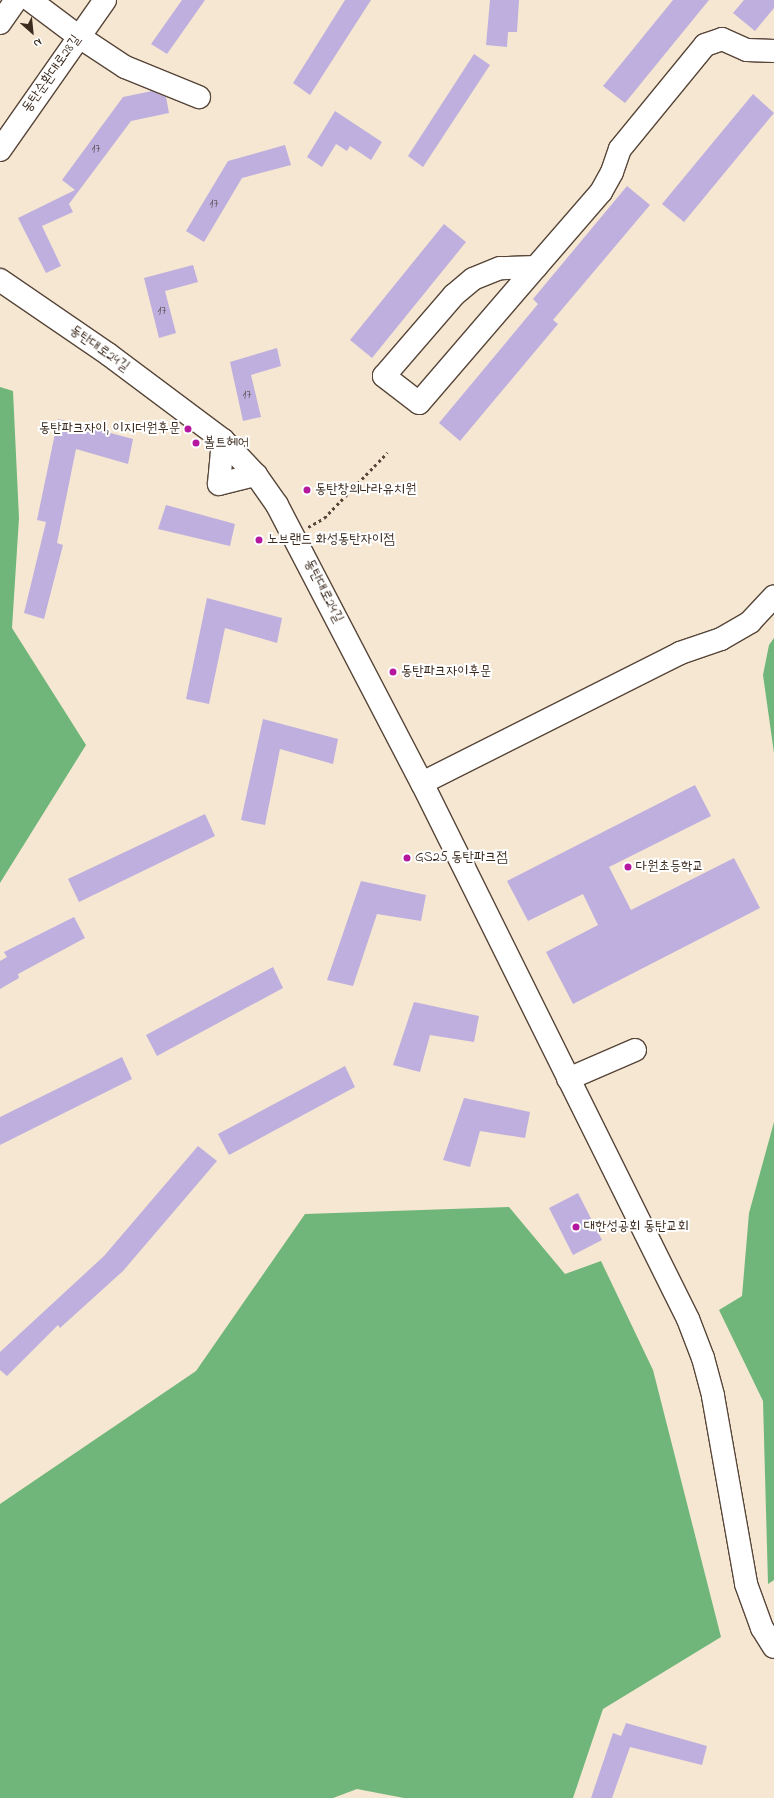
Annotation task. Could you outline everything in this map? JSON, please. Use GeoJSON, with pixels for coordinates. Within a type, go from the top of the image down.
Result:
{"type":"FeatureCollection","features":[{"type":"Feature","properties":{"kind":"street"},"geometry":{"type":"LineString","coordinates":[[0,22],[16,0]]}},
{"type":"Feature","properties":{"kind":"street"},"geometry":{"type":"LineString","coordinates":[[30,0],[78,36],[125,67],[199,97]]}},
{"type":"Feature","properties":{"kind":"street","name":"동탄순환대로28길"},"geometry":{"type":"LineString","coordinates":[[0,150],[78,36],[105,0]]}},
{"type":"Feature","properties":{"kind":"street"},"geometry":{"type":"LineString","coordinates":[[536,267],[500,268],[473,279],[454,295],[384,376],[419,403],[601,192],[612,172],[620,149],[705,45],[722,39],[747,50],[774,51]]}},
{"type":"Feature","properties":{"kind":"street","name":"동탄대로24길"},"geometry":{"type":"LineString","coordinates":[[0,280],[132,372],[223,440],[256,475],[277,504],[422,783],[688,1319],[703,1358],[713,1396],[746,1584],[762,1628],[774,1647]]}},
{"type":"Feature","properties":{"kind":"street"},"geometry":{"type":"LineString","coordinates":[[223,440],[219,484],[256,475]]}},
{"type":"Feature","properties":{"kind":"street"},"geometry":{"type":"LineString","coordinates":[[422,783],[680,653],[721,639],[750,622],[774,596]]}},
{"type":"Feature","properties":{"kind":"street"},"geometry":{"type":"LineString","coordinates":[[568,1079],[635,1050]]}},
{"type":"Feature","properties":{"kind":"path"},"geometry":{"type":"LineString","coordinates":[[294,535],[324,518],[387,453]]}},
{"type":"Feature","properties":{"kind":"green space"},"geometry":{"type":"Polygon","coordinates":[[[0,387],[13,391],[19,518],[12,628],[86,745],[0,883],[0,387]]]}},
{"type":"Feature","properties":{"kind":"green space"},"geometry":{"type":"Polygon","coordinates":[[[774,638],[774,753],[763,675],[769,645],[774,638]]]}},
{"type":"Feature","properties":{"kind":"green space"},"geometry":{"type":"Polygon","coordinates":[[[774,1122],[774,1580],[768,1584],[763,1401],[719,1310],[742,1296],[749,1213],[774,1122]]]}},
{"type":"Feature","properties":{"kind":"green space"},"geometry":{"type":"Polygon","coordinates":[[[509,1207],[565,1274],[601,1261],[653,1370],[721,1637],[603,1709],[573,1798],[404,1798],[357,1789],[333,1798],[0,1798],[0,1504],[196,1371],[305,1214],[509,1207]]]}},
{"type":"Feature","properties":{"kind":"building"},"geometry":{"type":"Polygon","coordinates":[[[182,0],[205,0],[167,54],[151,44],[182,0]]]}},
{"type":"Feature","properties":{"kind":"building"},"geometry":{"type":"Polygon","coordinates":[[[345,0],[371,0],[310,95],[293,83],[345,0]]]}},
{"type":"Feature","properties":{"kind":"building"},"geometry":{"type":"Polygon","coordinates":[[[490,0],[519,0],[517,32],[508,32],[507,47],[486,45],[490,0]]]}},
{"type":"Feature","properties":{"kind":"building"},"geometry":{"type":"Polygon","coordinates":[[[673,0],[709,0],[625,103],[603,86],[673,0]]]}},
{"type":"Feature","properties":{"kind":"building"},"geometry":{"type":"Polygon","coordinates":[[[744,0],[774,0],[774,8],[755,31],[733,13],[744,0]]]}},
{"type":"Feature","properties":{"kind":"building"},"geometry":{"type":"Polygon","coordinates":[[[474,54],[490,65],[423,167],[408,156],[474,54]]]}},
{"type":"Feature","properties":{"kind":"building"},"geometry":{"type":"Polygon","coordinates":[[[152,91],[166,97],[169,113],[131,121],[69,204],[73,212],[42,226],[61,266],[46,273],[18,218],[75,190],[62,180],[123,97],[152,91]]]}},
{"type":"Feature","properties":{"kind":"building"},"geometry":{"type":"Polygon","coordinates":[[[753,94],[774,113],[684,222],[662,204],[753,94]]]}},
{"type":"Feature","properties":{"kind":"building"},"geometry":{"type":"Polygon","coordinates":[[[335,111],[382,142],[371,160],[350,146],[347,151],[336,144],[322,167],[307,157],[335,111]]]}},
{"type":"Feature","properties":{"kind":"building"},"geometry":{"type":"Polygon","coordinates":[[[285,145],[291,165],[242,178],[204,242],[186,231],[228,161],[285,145]]]}},
{"type":"Feature","properties":{"kind":"building"},"geometry":{"type":"Polygon","coordinates":[[[627,186],[650,205],[553,320],[558,324],[460,441],[439,423],[538,304],[533,299],[627,186]]]}},
{"type":"Feature","properties":{"kind":"building"},"geometry":{"type":"Polygon","coordinates":[[[444,224],[466,242],[372,358],[350,340],[444,224]]]}},
{"type":"Feature","properties":{"kind":"building"},"geometry":{"type":"Polygon","coordinates":[[[193,265],[198,282],[165,291],[176,333],[159,338],[144,278],[193,265]]]}},
{"type":"Feature","properties":{"kind":"building"},"geometry":{"type":"Polygon","coordinates":[[[277,348],[281,366],[251,375],[261,417],[243,421],[230,362],[277,348]]]}},
{"type":"Feature","properties":{"kind":"building"},"geometry":{"type":"Polygon","coordinates":[[[58,419],[133,439],[128,464],[76,449],[57,543],[63,545],[44,619],[24,613],[46,522],[37,520],[58,419]]]}},
{"type":"Feature","properties":{"kind":"building"},"geometry":{"type":"Polygon","coordinates":[[[166,505],[235,524],[230,546],[158,529],[166,505]]]}},
{"type":"Feature","properties":{"kind":"building"},"geometry":{"type":"Polygon","coordinates":[[[207,598],[282,618],[277,643],[225,628],[209,704],[186,699],[207,598]]]}},
{"type":"Feature","properties":{"kind":"building"},"geometry":{"type":"Polygon","coordinates":[[[263,719],[338,739],[333,764],[280,749],[265,825],[241,820],[263,719]]]}},
{"type":"Feature","properties":{"kind":"building"},"geometry":{"type":"Polygon","coordinates":[[[695,785],[711,816],[609,867],[631,910],[734,858],[760,908],[573,1004],[546,952],[598,925],[583,894],[528,921],[507,881],[695,785]]]}},
{"type":"Feature","properties":{"kind":"building"},"geometry":{"type":"Polygon","coordinates":[[[205,814],[215,836],[79,902],[68,879],[205,814]]]}},
{"type":"Feature","properties":{"kind":"building"},"geometry":{"type":"Polygon","coordinates":[[[361,881],[426,895],[421,921],[377,914],[353,986],[327,980],[361,881]]]}},
{"type":"Feature","properties":{"kind":"building"},"geometry":{"type":"Polygon","coordinates":[[[74,917],[85,938],[18,974],[19,978],[0,989],[0,961],[7,957],[4,952],[74,917]]]}},
{"type":"Feature","properties":{"kind":"building"},"geometry":{"type":"Polygon","coordinates":[[[273,967],[283,988],[157,1056],[146,1035],[273,967]]]}},
{"type":"Feature","properties":{"kind":"building"},"geometry":{"type":"Polygon","coordinates":[[[414,1002],[479,1016],[474,1042],[430,1035],[420,1072],[393,1065],[414,1002]]]}},
{"type":"Feature","properties":{"kind":"building"},"geometry":{"type":"Polygon","coordinates":[[[122,1057],[132,1079],[0,1145],[0,1117],[122,1057]]]}},
{"type":"Feature","properties":{"kind":"building"},"geometry":{"type":"Polygon","coordinates":[[[345,1066],[355,1087],[229,1155],[218,1134],[345,1066]]]}},
{"type":"Feature","properties":{"kind":"building"},"geometry":{"type":"Polygon","coordinates":[[[464,1098],[530,1112],[525,1138],[480,1131],[470,1167],[443,1160],[464,1098]]]}},
{"type":"Feature","properties":{"kind":"building"},"geometry":{"type":"Polygon","coordinates":[[[198,1146],[217,1161],[123,1271],[60,1328],[58,1325],[7,1376],[0,1370],[0,1352],[104,1256],[198,1146]]]}},
{"type":"Feature","properties":{"kind":"building"},"geometry":{"type":"Polygon","coordinates":[[[578,1193],[602,1240],[573,1255],[549,1208],[578,1193]]]}},
{"type":"Feature","properties":{"kind":"building"},"geometry":{"type":"Polygon","coordinates":[[[626,1723],[707,1746],[702,1765],[630,1747],[612,1798],[591,1798],[613,1733],[621,1736],[626,1723]]]}},
{"type":"Feature","properties":{"kind":"place","name":"동탄파크자이, 이지더원후문"},"geometry":{"type":"Point","coordinates":[188,429]}},
{"type":"Feature","properties":{"kind":"place","name":"볼트헤어"},"geometry":{"type":"Point","coordinates":[196,443]}},
{"type":"Feature","properties":{"kind":"place","name":"동탄창의나라유치원"},"geometry":{"type":"Point","coordinates":[307,490]}},
{"type":"Feature","properties":{"kind":"place","name":"노브랜드 화성동탄자이점"},"geometry":{"type":"Point","coordinates":[259,540]}},
{"type":"Feature","properties":{"kind":"place","name":"동탄파크자이후문"},"geometry":{"type":"Point","coordinates":[393,672]}},
{"type":"Feature","properties":{"kind":"place","name":"GS25 동탄파크점"},"geometry":{"type":"Point","coordinates":[407,858]}},
{"type":"Feature","properties":{"kind":"place","name":"다원초등학교"},"geometry":{"type":"Point","coordinates":[628,867]}},
{"type":"Feature","properties":{"kind":"place","name":"대한성공회 동탄교회"},"geometry":{"type":"Point","coordinates":[576,1227]}}]}
